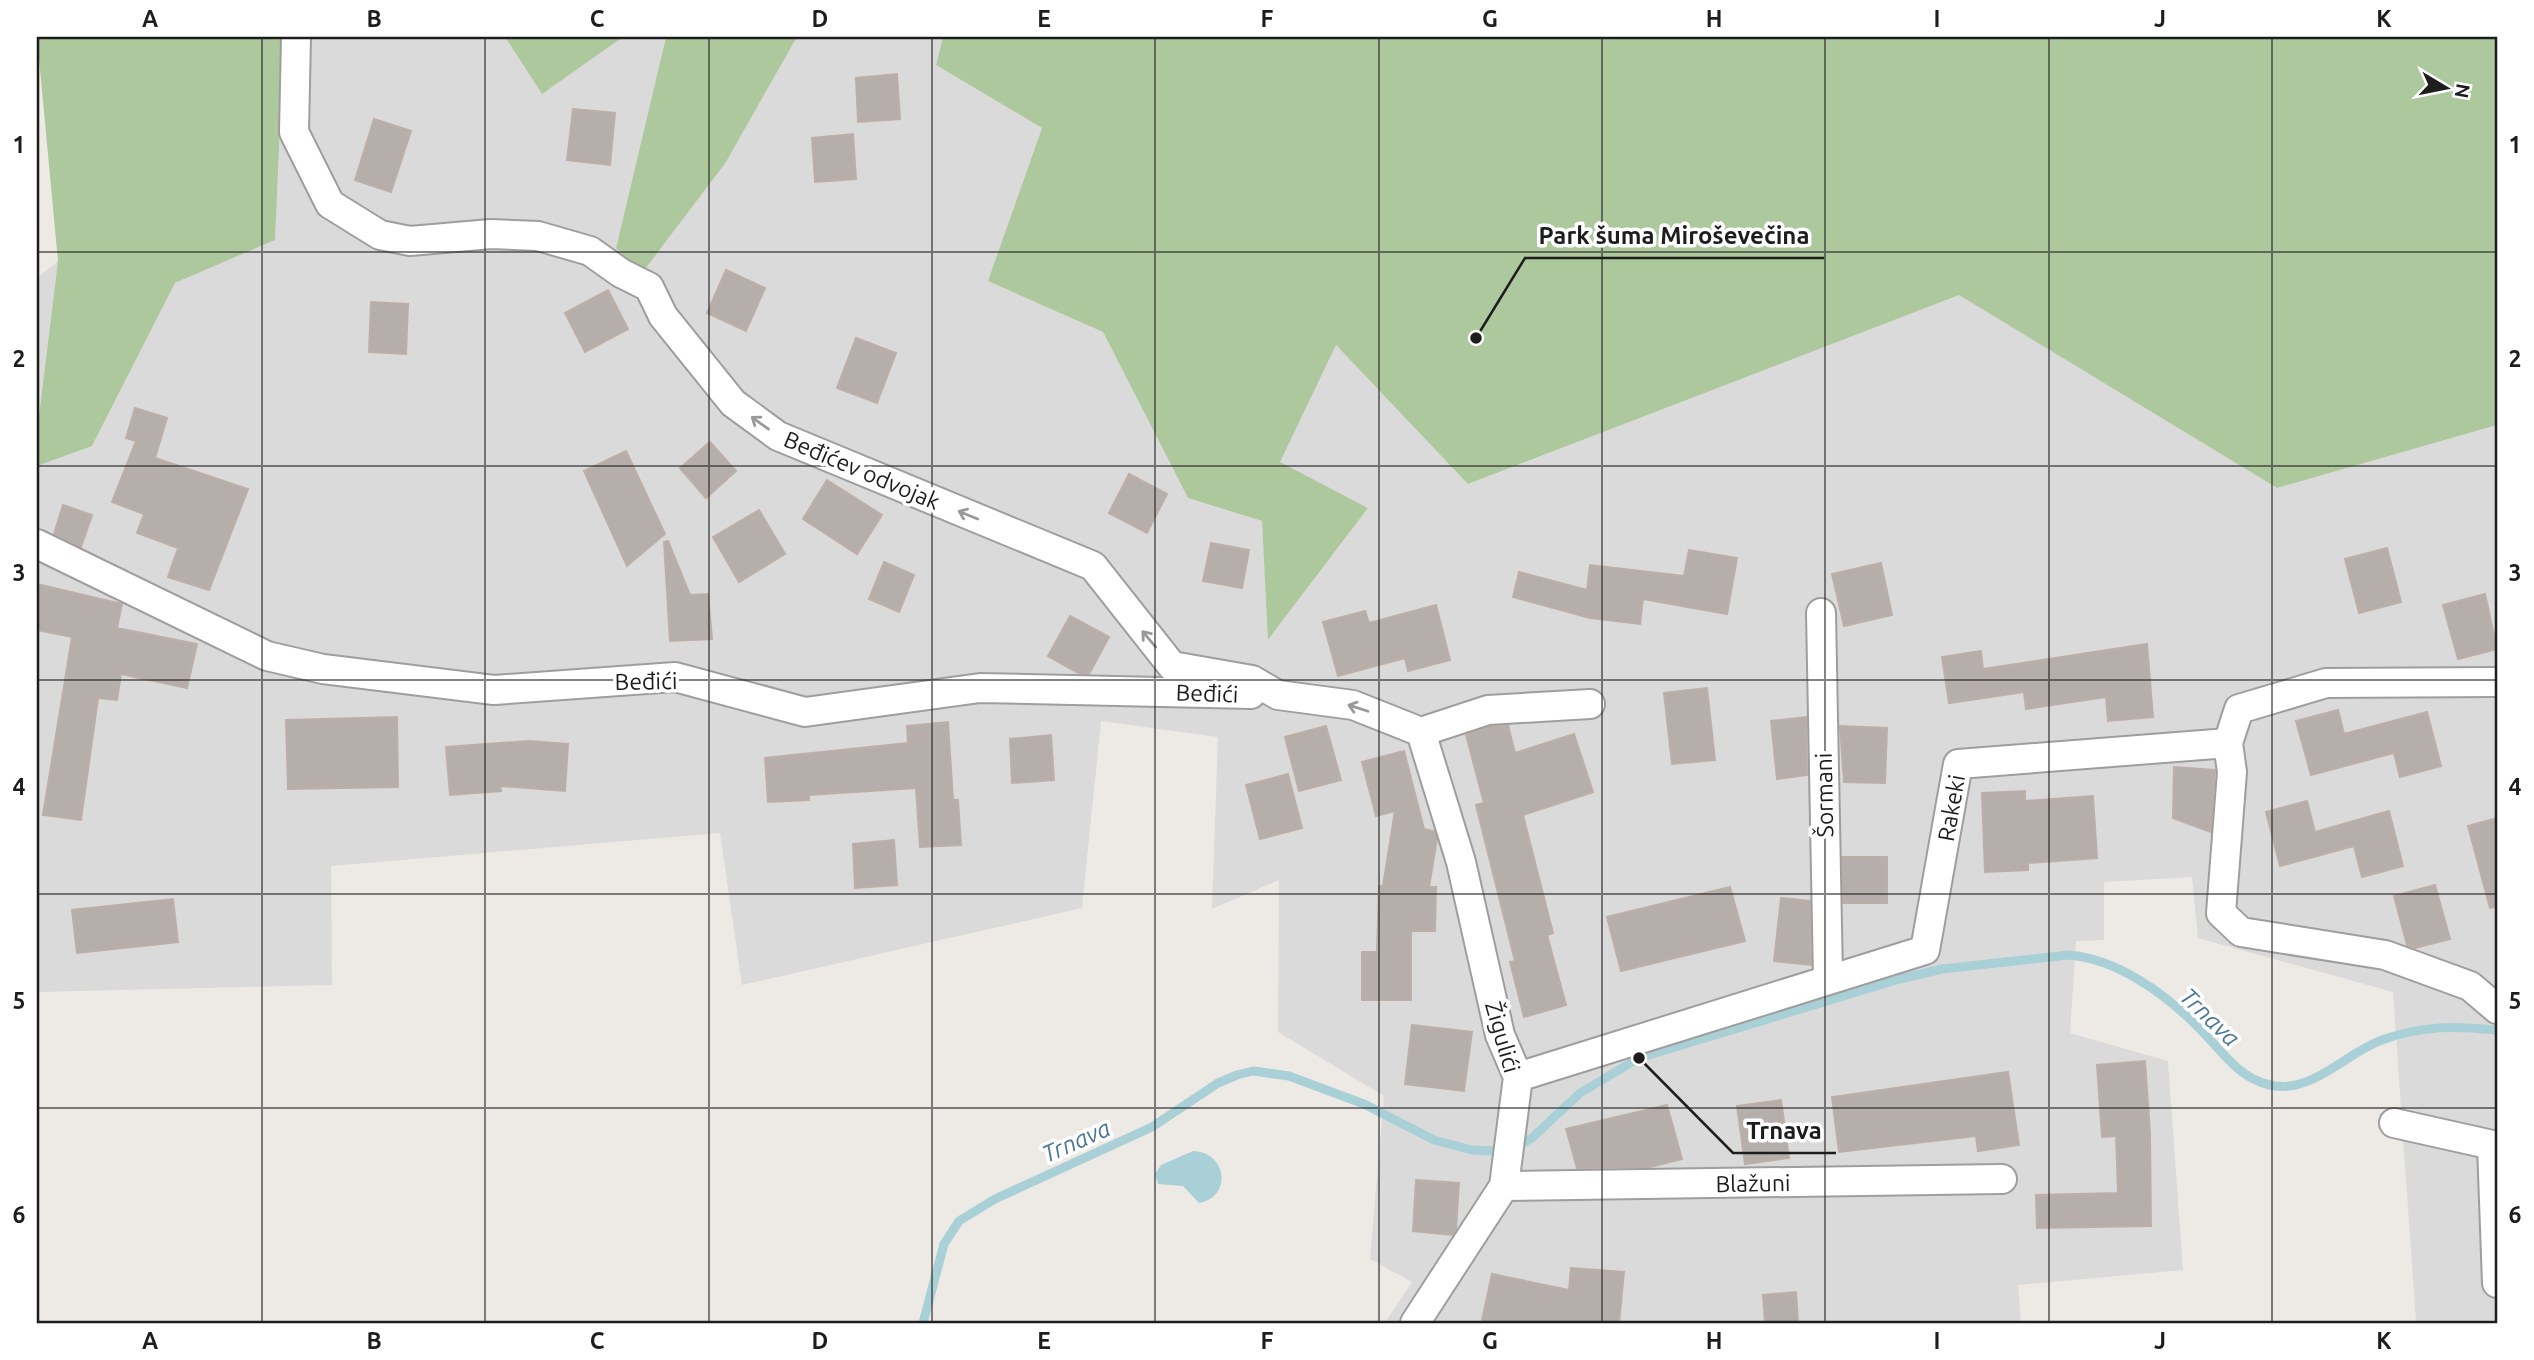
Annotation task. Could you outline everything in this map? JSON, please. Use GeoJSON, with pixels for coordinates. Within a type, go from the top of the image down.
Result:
{"type":"FeatureCollection","features":[{"type":"Feature","properties":{"kind":"street","name":"Beđićev odvojak"},"geometry":{"type":"LineString","coordinates":[[296,37],[294,132],[330,204],[380,235],[411,241],[491,234],[538,236],[590,251],[621,273],[649,287],[663,316],[733,403],[778,436],[1093,566],[1172,666],[1252,680],[1278,695],[1353,705],[1421,732]]}},
{"type":"Feature","properties":{"kind":"street","name":"Beđići"},"geometry":{"type":"LineString","coordinates":[[37,544],[267,656],[323,669],[480,688],[675,677],[805,712],[980,688],[1278,695]]}},
{"type":"Feature","properties":{"kind":"street","name":"Šormani"},"geometry":{"type":"LineString","coordinates":[[1821,613],[1828,978]]}},
{"type":"Feature","properties":{"kind":"street"},"geometry":{"type":"LineString","coordinates":[[2497,682],[2326,684],[2239,709],[2228,743],[2232,772],[2221,913],[2241,932],[2385,955],[2470,986],[2497,1009]]}},
{"type":"Feature","properties":{"kind":"street"},"geometry":{"type":"LineString","coordinates":[[1421,732],[1488,710],[1590,704]]}},
{"type":"Feature","properties":{"kind":"street","name":"Žigulići"},"geometry":{"type":"LineString","coordinates":[[1415,1323],[1504,1180],[1518,1076],[1500,1035],[1461,862],[1421,732]]}},
{"type":"Feature","properties":{"kind":"street","name":"Rakeki"},"geometry":{"type":"LineString","coordinates":[[1518,1076],[1925,950],[1958,764],[2228,743]]}},
{"type":"Feature","properties":{"kind":"street"},"geometry":{"type":"LineString","coordinates":[[2394,1123],[2495,1146],[2497,1283]]}},
{"type":"Feature","properties":{"kind":"street","name":"Blažuni"},"geometry":{"type":"LineString","coordinates":[[1504,1180],[2002,1179]]}},
{"type":"Feature","properties":{"kind":"shaded area"},"geometry":{"type":"Polygon","coordinates":[[[284,37],[505,37],[542,94],[623,37],[666,37],[616,247],[726,162],[797,37],[943,37],[936,65],[1042,128],[989,281],[1103,332],[1188,498],[1262,521],[1269,639],[1368,508],[1279,462],[1336,345],[1469,484],[1959,294],[2277,488],[2497,425],[2497,1323],[2416,1323],[2393,992],[2198,938],[2192,877],[2104,882],[2104,940],[2076,941],[2070,1033],[2168,1061],[2183,1270],[2018,1285],[2021,1323],[1385,1323],[1412,1282],[1370,1259],[1384,1096],[1278,1032],[1279,880],[1212,909],[1218,737],[1101,721],[1082,908],[742,985],[720,833],[331,866],[332,985],[37,992],[37,466],[92,446],[175,283],[275,240],[284,37]]]}},
{"type":"Feature","properties":{"kind":"shaded area"},"geometry":{"type":"Polygon","coordinates":[[[58,261],[37,432],[37,278],[58,261]]]}},
{"type":"Feature","properties":{"kind":"green space"},"geometry":{"type":"Polygon","coordinates":[[[37,37],[284,37],[275,240],[175,283],[92,446],[37,466],[37,432],[58,261],[37,37]]]}},
{"type":"Feature","properties":{"kind":"green space"},"geometry":{"type":"Polygon","coordinates":[[[505,37],[623,37],[542,94],[505,37]]]}},
{"type":"Feature","properties":{"kind":"green space"},"geometry":{"type":"Polygon","coordinates":[[[666,37],[797,37],[726,162],[642,273],[616,248],[666,37]]]}},
{"type":"Feature","properties":{"kind":"green space"},"geometry":{"type":"Polygon","coordinates":[[[943,37],[2497,37],[2497,425],[2277,488],[1959,295],[1468,484],[1336,345],[1280,462],[1368,508],[1268,640],[1262,521],[1188,498],[1103,332],[988,281],[1042,128],[936,65],[943,37]]]}},
{"type":"Feature","properties":{"kind":"water"},"geometry":{"type":"Polygon","coordinates":[[[1193,1151],[1204,1153],[1213,1159],[1222,1175],[1217,1192],[1210,1199],[1199,1203],[1183,1186],[1158,1184],[1155,1174],[1161,1165],[1193,1151]]]}},
{"type":"Feature","properties":{"kind":"building"},"geometry":{"type":"Polygon","coordinates":[[[897,74],[900,119],[858,122],[856,78],[897,74]]]}},
{"type":"Feature","properties":{"kind":"building"},"geometry":{"type":"Polygon","coordinates":[[[573,109],[615,113],[610,165],[567,160],[573,109]]]}},
{"type":"Feature","properties":{"kind":"building"},"geometry":{"type":"Polygon","coordinates":[[[374,119],[411,131],[391,192],[355,180],[374,119]]]}},
{"type":"Feature","properties":{"kind":"building"},"geometry":{"type":"Polygon","coordinates":[[[853,134],[856,179],[815,182],[812,138],[853,134]]]}},
{"type":"Feature","properties":{"kind":"building"},"geometry":{"type":"Polygon","coordinates":[[[726,270],[765,288],[746,331],[707,313],[726,270]]]}},
{"type":"Feature","properties":{"kind":"building"},"geometry":{"type":"Polygon","coordinates":[[[608,290],[628,329],[585,352],[565,313],[608,290]]]}},
{"type":"Feature","properties":{"kind":"building"},"geometry":{"type":"Polygon","coordinates":[[[371,302],[408,304],[406,354],[369,352],[371,302]]]}},
{"type":"Feature","properties":{"kind":"building"},"geometry":{"type":"Polygon","coordinates":[[[856,338],[896,353],[877,403],[837,388],[856,338]]]}},
{"type":"Feature","properties":{"kind":"building"},"geometry":{"type":"Polygon","coordinates":[[[135,408],[167,418],[155,458],[248,489],[209,590],[168,577],[178,548],[137,533],[144,514],[112,502],[136,441],[126,438],[135,408]]]}},
{"type":"Feature","properties":{"kind":"building"},"geometry":{"type":"Polygon","coordinates":[[[710,442],[736,471],[706,498],[680,468],[710,442]]]}},
{"type":"Feature","properties":{"kind":"building"},"geometry":{"type":"Polygon","coordinates":[[[626,451],[665,534],[627,566],[584,471],[626,451]]]}},
{"type":"Feature","properties":{"kind":"building"},"geometry":{"type":"Polygon","coordinates":[[[1129,474],[1167,494],[1147,533],[1109,513],[1129,474]]]}},
{"type":"Feature","properties":{"kind":"building"},"geometry":{"type":"Polygon","coordinates":[[[827,480],[882,515],[857,554],[803,519],[827,480]]]}},
{"type":"Feature","properties":{"kind":"building"},"geometry":{"type":"Polygon","coordinates":[[[63,505],[92,515],[81,547],[54,534],[63,505]]]}},
{"type":"Feature","properties":{"kind":"building"},"geometry":{"type":"Polygon","coordinates":[[[759,510],[785,554],[739,582],[713,537],[759,510]]]}},
{"type":"Feature","properties":{"kind":"building"},"geometry":{"type":"Polygon","coordinates":[[[668,541],[690,595],[708,594],[712,639],[670,641],[664,542],[668,541]]]}},
{"type":"Feature","properties":{"kind":"building"},"geometry":{"type":"Polygon","coordinates":[[[1211,543],[1249,550],[1242,588],[1203,581],[1211,543]]]}},
{"type":"Feature","properties":{"kind":"building"},"geometry":{"type":"Polygon","coordinates":[[[2387,548],[2401,602],[2359,613],[2345,559],[2387,548]]]}},
{"type":"Feature","properties":{"kind":"building"},"geometry":{"type":"Polygon","coordinates":[[[1689,550],[1737,558],[1727,614],[1643,599],[1640,624],[1590,618],[1513,597],[1519,572],[1587,590],[1590,565],[1684,576],[1689,550]]]}},
{"type":"Feature","properties":{"kind":"building"},"geometry":{"type":"Polygon","coordinates":[[[884,562],[914,575],[899,612],[869,599],[884,562]]]}},
{"type":"Feature","properties":{"kind":"building"},"geometry":{"type":"Polygon","coordinates":[[[1881,563],[1892,615],[1844,626],[1832,574],[1881,563]]]}},
{"type":"Feature","properties":{"kind":"building"},"geometry":{"type":"Polygon","coordinates":[[[37,584],[122,604],[117,628],[197,644],[187,688],[121,674],[117,700],[98,698],[81,820],[43,815],[72,637],[37,630],[37,584]]]}},
{"type":"Feature","properties":{"kind":"building"},"geometry":{"type":"Polygon","coordinates":[[[2485,594],[2497,649],[2458,659],[2443,605],[2485,594]]]}},
{"type":"Feature","properties":{"kind":"building"},"geometry":{"type":"Polygon","coordinates":[[[1436,605],[1450,660],[1408,671],[1405,658],[1338,676],[1323,622],[1365,611],[1369,623],[1436,605]]]}},
{"type":"Feature","properties":{"kind":"building"},"geometry":{"type":"Polygon","coordinates":[[[1070,616],[1109,637],[1089,674],[1080,674],[1048,656],[1070,616]]]}},
{"type":"Feature","properties":{"kind":"building"},"geometry":{"type":"Polygon","coordinates":[[[2147,644],[2153,717],[2108,721],[2106,697],[2026,709],[2024,692],[1949,703],[1942,657],[1981,651],[1983,669],[2147,644]]]}},
{"type":"Feature","properties":{"kind":"building"},"geometry":{"type":"Polygon","coordinates":[[[1707,688],[1715,760],[1672,764],[1664,693],[1707,688]]]}},
{"type":"Feature","properties":{"kind":"building"},"geometry":{"type":"Polygon","coordinates":[[[2338,710],[2344,734],[2427,712],[2441,766],[2400,777],[2394,753],[2311,775],[2296,721],[2338,710]]]}},
{"type":"Feature","properties":{"kind":"building"},"geometry":{"type":"Polygon","coordinates":[[[397,717],[398,787],[288,789],[286,720],[397,717]]]}},
{"type":"Feature","properties":{"kind":"building"},"geometry":{"type":"Polygon","coordinates":[[[1806,717],[1807,775],[1777,779],[1771,721],[1806,717]]]}},
{"type":"Feature","properties":{"kind":"building"},"geometry":{"type":"Polygon","coordinates":[[[948,722],[953,800],[958,800],[961,845],[920,847],[916,788],[809,795],[809,800],[768,802],[765,758],[908,743],[907,726],[948,722]]]}},
{"type":"Feature","properties":{"kind":"building"},"geometry":{"type":"Polygon","coordinates":[[[1508,725],[1515,753],[1574,734],[1593,792],[1523,815],[1553,933],[1547,935],[1566,1005],[1524,1017],[1510,962],[1515,961],[1476,805],[1484,803],[1466,735],[1491,726],[1508,725]]]}},
{"type":"Feature","properties":{"kind":"building"},"geometry":{"type":"Polygon","coordinates":[[[1326,726],[1341,780],[1299,791],[1285,737],[1326,726]]]}},
{"type":"Feature","properties":{"kind":"building"},"geometry":{"type":"Polygon","coordinates":[[[1840,726],[1887,728],[1885,783],[1844,782],[1840,726]]]}},
{"type":"Feature","properties":{"kind":"building"},"geometry":{"type":"Polygon","coordinates":[[[1051,735],[1054,780],[1012,783],[1010,739],[1051,735]]]}},
{"type":"Feature","properties":{"kind":"building"},"geometry":{"type":"Polygon","coordinates":[[[529,741],[568,744],[565,791],[500,786],[501,791],[450,795],[446,747],[529,741]]]}},
{"type":"Feature","properties":{"kind":"building"},"geometry":{"type":"Polygon","coordinates":[[[1404,751],[1424,829],[1434,831],[1437,839],[1429,887],[1436,887],[1435,931],[1411,931],[1411,1000],[1362,1000],[1362,952],[1377,952],[1379,886],[1383,886],[1395,811],[1376,816],[1362,762],[1404,751]]]}},
{"type":"Feature","properties":{"kind":"building"},"geometry":{"type":"Polygon","coordinates":[[[2174,767],[2215,770],[2211,832],[2173,818],[2174,767]]]}},
{"type":"Feature","properties":{"kind":"building"},"geometry":{"type":"Polygon","coordinates":[[[1288,774],[1302,828],[1260,839],[1246,785],[1288,774]]]}},
{"type":"Feature","properties":{"kind":"building"},"geometry":{"type":"Polygon","coordinates":[[[2025,791],[2025,801],[2093,796],[2097,858],[2028,863],[2028,870],[1985,872],[1982,793],[2025,791]]]}},
{"type":"Feature","properties":{"kind":"building"},"geometry":{"type":"Polygon","coordinates":[[[2307,801],[2315,832],[2389,811],[2403,866],[2362,877],[2354,846],[2280,866],[2266,812],[2307,801]]]}},
{"type":"Feature","properties":{"kind":"building"},"geometry":{"type":"Polygon","coordinates":[[[2497,818],[2497,907],[2490,908],[2468,826],[2497,818]]]}},
{"type":"Feature","properties":{"kind":"building"},"geometry":{"type":"Polygon","coordinates":[[[894,840],[897,885],[855,888],[853,844],[894,840]]]}},
{"type":"Feature","properties":{"kind":"building"},"geometry":{"type":"Polygon","coordinates":[[[1842,857],[1887,857],[1887,903],[1843,903],[1842,857]]]}},
{"type":"Feature","properties":{"kind":"building"},"geometry":{"type":"Polygon","coordinates":[[[2435,885],[2450,939],[2415,948],[2407,945],[2394,896],[2435,885]]]}},
{"type":"Feature","properties":{"kind":"building"},"geometry":{"type":"Polygon","coordinates":[[[1730,887],[1745,941],[1621,971],[1607,917],[1730,887]]]}},
{"type":"Feature","properties":{"kind":"building"},"geometry":{"type":"Polygon","coordinates":[[[1781,898],[1810,901],[1811,965],[1774,961],[1781,898]]]}},
{"type":"Feature","properties":{"kind":"building"},"geometry":{"type":"Polygon","coordinates":[[[173,899],[178,942],[77,953],[72,910],[173,899]]]}},
{"type":"Feature","properties":{"kind":"building"},"geometry":{"type":"Polygon","coordinates":[[[1412,1025],[1472,1032],[1464,1091],[1405,1084],[1412,1025]]]}},
{"type":"Feature","properties":{"kind":"building"},"geometry":{"type":"Polygon","coordinates":[[[2145,1061],[2150,1133],[2151,1226],[2037,1228],[2036,1195],[2118,1193],[2116,1136],[2102,1137],[2097,1065],[2145,1061]]]}},
{"type":"Feature","properties":{"kind":"building"},"geometry":{"type":"Polygon","coordinates":[[[2008,1072],[2019,1145],[1978,1151],[1976,1136],[1839,1152],[1832,1097],[2008,1072]]]}},
{"type":"Feature","properties":{"kind":"building"},"geometry":{"type":"Polygon","coordinates":[[[1781,1100],[1789,1158],[1745,1164],[1737,1106],[1781,1100]]]}},
{"type":"Feature","properties":{"kind":"building"},"geometry":{"type":"Polygon","coordinates":[[[1667,1105],[1682,1159],[1650,1167],[1577,1168],[1566,1129],[1667,1105]]]}},
{"type":"Feature","properties":{"kind":"building"},"geometry":{"type":"Polygon","coordinates":[[[1416,1180],[1459,1183],[1456,1229],[1453,1235],[1413,1231],[1416,1180]]]}},
{"type":"Feature","properties":{"kind":"building"},"geometry":{"type":"Polygon","coordinates":[[[1571,1268],[1624,1272],[1619,1323],[1498,1323],[1482,1320],[1492,1274],[1569,1290],[1571,1268]]]}},
{"type":"Feature","properties":{"kind":"building"},"geometry":{"type":"Polygon","coordinates":[[[1796,1292],[1798,1323],[1765,1323],[1763,1295],[1796,1292]]]}},
{"type":"Feature","properties":{"kind":"waterway","name":"Trnava"},"geometry":{"type":"LineString","coordinates":[[923,1323],[944,1244],[959,1221],[995,1199],[1152,1127],[1218,1083],[1253,1071],[1289,1076],[1364,1104],[1434,1140],[1472,1150],[1494,1151],[1517,1146],[1532,1138],[1580,1093],[1639,1058],[1896,980],[1942,969],[2069,955],[2105,963],[2155,990],[2184,1014],[2238,1069],[2270,1085],[2300,1084],[2328,1071],[2369,1046],[2397,1035],[2453,1027],[2497,1030]]}},
{"type":"Feature","properties":{"kind":"place","name":"Park šuma Miroševečina"},"geometry":{"type":"Point","coordinates":[1476,338]}},
{"type":"Feature","properties":{"kind":"place","name":"Trnava"},"geometry":{"type":"Point","coordinates":[1639,1058]}}]}
